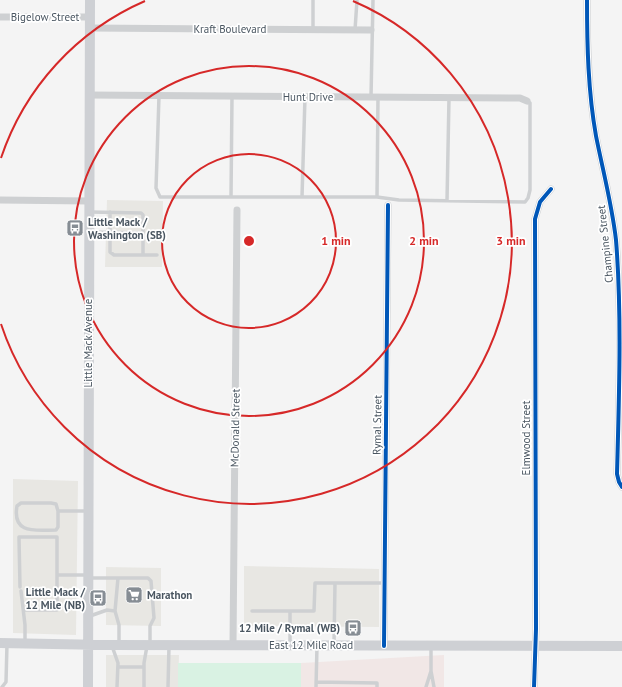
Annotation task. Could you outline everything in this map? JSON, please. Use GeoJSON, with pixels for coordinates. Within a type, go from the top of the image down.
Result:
{"type":"FeatureCollection","features":[{"type":"Feature","properties":{"kind":"main road","name":"Little Mack Avenue"},"geometry":{"type":"LineString","coordinates":[[88,687],[88,232],[90,0]]}},
{"type":"Feature","properties":{"kind":"main road","name":"East 12 Mile Road"},"geometry":{"type":"LineString","coordinates":[[4,643],[115,645],[622,646]]}},
{"type":"Feature","properties":{"kind":"street","name":"Champine Street"},"geometry":{"type":"LineString","coordinates":[[587,0],[588,49],[592,104],[616,241],[619,300],[617,474],[622,487]]}},
{"type":"Feature","properties":{"kind":"street","name":"Bigelow Street"},"geometry":{"type":"LineString","coordinates":[[0,17],[89,17]]}},
{"type":"Feature","properties":{"kind":"street","name":"Kraft Boulevard"},"geometry":{"type":"LineString","coordinates":[[89,28],[371,30]]}},
{"type":"Feature","properties":{"kind":"street","name":"Hunt Drive"},"geometry":{"type":"LineString","coordinates":[[89,95],[520,98],[527,101]]}},
{"type":"Feature","properties":{"kind":"street","name":"Elmwood Street"},"geometry":{"type":"LineString","coordinates":[[534,687],[536,645],[534,230],[536,210],[540,202],[551,189]]}},
{"type":"Feature","properties":{"kind":"street"},"geometry":{"type":"LineString","coordinates":[[0,200],[89,201]]}},
{"type":"Feature","properties":{"kind":"street","name":"Rymal Street"},"geometry":{"type":"LineString","coordinates":[[384,646],[388,205]]}},
{"type":"Feature","properties":{"kind":"street","name":"McDonald Street"},"geometry":{"type":"LineString","coordinates":[[233,645],[237,210]]}},
{"type":"Feature","properties":{"kind":"lane"},"geometry":{"type":"LineString","coordinates":[[312,30],[313,0]]}},
{"type":"Feature","properties":{"kind":"lane"},"geometry":{"type":"LineString","coordinates":[[355,30],[357,0]]}},
{"type":"Feature","properties":{"kind":"lane"},"geometry":{"type":"LineString","coordinates":[[373,0],[371,30],[377,197]]}},
{"type":"Feature","properties":{"kind":"lane"},"geometry":{"type":"LineString","coordinates":[[158,96],[156,188],[160,197],[377,197],[399,200],[447,201],[525,202],[528,198],[530,103],[527,101]]}},
{"type":"Feature","properties":{"kind":"lane"},"geometry":{"type":"LineString","coordinates":[[231,197],[232,97]]}},
{"type":"Feature","properties":{"kind":"lane"},"geometry":{"type":"LineString","coordinates":[[302,197],[305,97]]}},
{"type":"Feature","properties":{"kind":"lane"},"geometry":{"type":"LineString","coordinates":[[447,201],[449,98]]}},
{"type":"Feature","properties":{"kind":"lane"},"geometry":{"type":"LineString","coordinates":[[89,212],[141,213],[143,215],[143,255]]}},
{"type":"Feature","properties":{"kind":"lane"},"geometry":{"type":"LineString","coordinates":[[110,212],[110,252],[114,255],[157,255]]}},
{"type":"Feature","properties":{"kind":"lane"},"geometry":{"type":"LineString","coordinates":[[88,232],[143,233]]}},
{"type":"Feature","properties":{"kind":"lane"},"geometry":{"type":"LineString","coordinates":[[21,503],[56,504],[58,511],[58,527],[56,530],[26,529],[21,527],[17,520],[17,506],[21,503]]}},
{"type":"Feature","properties":{"kind":"lane"},"geometry":{"type":"LineString","coordinates":[[58,511],[88,511]]}},
{"type":"Feature","properties":{"kind":"lane"},"geometry":{"type":"LineString","coordinates":[[24,610],[57,610],[56,537],[19,536],[25,643]]}},
{"type":"Feature","properties":{"kind":"lane"},"geometry":{"type":"LineString","coordinates":[[57,575],[148,578],[151,581],[154,618],[150,626],[149,645],[144,667],[144,687]]}},
{"type":"Feature","properties":{"kind":"lane"},"geometry":{"type":"LineString","coordinates":[[118,578],[115,611],[119,625],[115,645],[118,667],[118,687]]}},
{"type":"Feature","properties":{"kind":"lane"},"geometry":{"type":"LineString","coordinates":[[252,611],[314,611],[315,583],[384,583]]}},
{"type":"Feature","properties":{"kind":"lane"},"geometry":{"type":"LineString","coordinates":[[334,645],[335,583]]}},
{"type":"Feature","properties":{"kind":"lane"},"geometry":{"type":"LineString","coordinates":[[87,617],[107,610],[115,611]]}},
{"type":"Feature","properties":{"kind":"lane"},"geometry":{"type":"LineString","coordinates":[[290,612],[290,645]]}},
{"type":"Feature","properties":{"kind":"lane"},"geometry":{"type":"LineString","coordinates":[[2,687],[6,682],[4,643]]}},
{"type":"Feature","properties":{"kind":"lane"},"geometry":{"type":"LineString","coordinates":[[168,687],[169,645]]}},
{"type":"Feature","properties":{"kind":"lane"},"geometry":{"type":"LineString","coordinates":[[317,645],[316,685],[377,683],[377,687]]}},
{"type":"Feature","properties":{"kind":"lane"},"geometry":{"type":"LineString","coordinates":[[431,646],[431,671],[434,687]]}},
{"type":"Feature","properties":{"kind":"lane"},"geometry":{"type":"LineString","coordinates":[[118,667],[144,667]]}},
{"type":"Feature","properties":{"kind":"lane"},"geometry":{"type":"LineString","coordinates":[[426,687],[431,671]]}},
{"type":"Feature","properties":{"kind":"shaded area"},"geometry":{"type":"Polygon","coordinates":[[[107,200],[163,201],[162,267],[105,267],[107,200]]]}},
{"type":"Feature","properties":{"kind":"shaded area"},"geometry":{"type":"Polygon","coordinates":[[[13,479],[78,481],[76,635],[13,633],[13,479]]]}},
{"type":"Feature","properties":{"kind":"shaded area"},"geometry":{"type":"Polygon","coordinates":[[[244,566],[379,569],[379,627],[244,626],[244,566]]]}},
{"type":"Feature","properties":{"kind":"shaded area"},"geometry":{"type":"Polygon","coordinates":[[[106,567],[161,568],[161,626],[106,625],[106,567]]]}},
{"type":"Feature","properties":{"kind":"shaded area"},"geometry":{"type":"Polygon","coordinates":[[[106,655],[179,655],[178,687],[106,687],[106,655]]]}},
{"type":"Feature","properties":{"kind":"shaded area"},"geometry":{"type":"Polygon","coordinates":[[[444,655],[444,687],[301,687],[301,663],[444,655]]]}},
{"type":"Feature","properties":{"kind":"green space"},"geometry":{"type":"Polygon","coordinates":[[[178,663],[301,663],[301,687],[178,687],[178,663]]]}},
{"type":"Feature","properties":{"kind":"cycle path"},"geometry":{"type":"LineString","coordinates":[[587,0],[591,102],[616,240],[619,298],[617,474],[622,487]]}},
{"type":"Feature","properties":{"kind":"cycle path"},"geometry":{"type":"LineString","coordinates":[[534,687],[536,629],[535,219],[540,202],[551,189]]}},
{"type":"Feature","properties":{"kind":"cycle path"},"geometry":{"type":"LineString","coordinates":[[384,646],[388,205]]}},
{"type":"Feature","properties":{"kind":"place","name":"Little Mack / Washington (SB)"},"geometry":{"type":"Point","coordinates":[75,228]}},
{"type":"Feature","properties":{"kind":"place","name":"Marathon"},"geometry":{"type":"Point","coordinates":[134,595]}},
{"type":"Feature","properties":{"kind":"place","name":"Little Mack / 12 Mile (NB)"},"geometry":{"type":"Point","coordinates":[98,598]}},
{"type":"Feature","properties":{"kind":"place","name":"12 Mile / Rymal (WB)"},"geometry":{"type":"Point","coordinates":[353,628]}}]}
